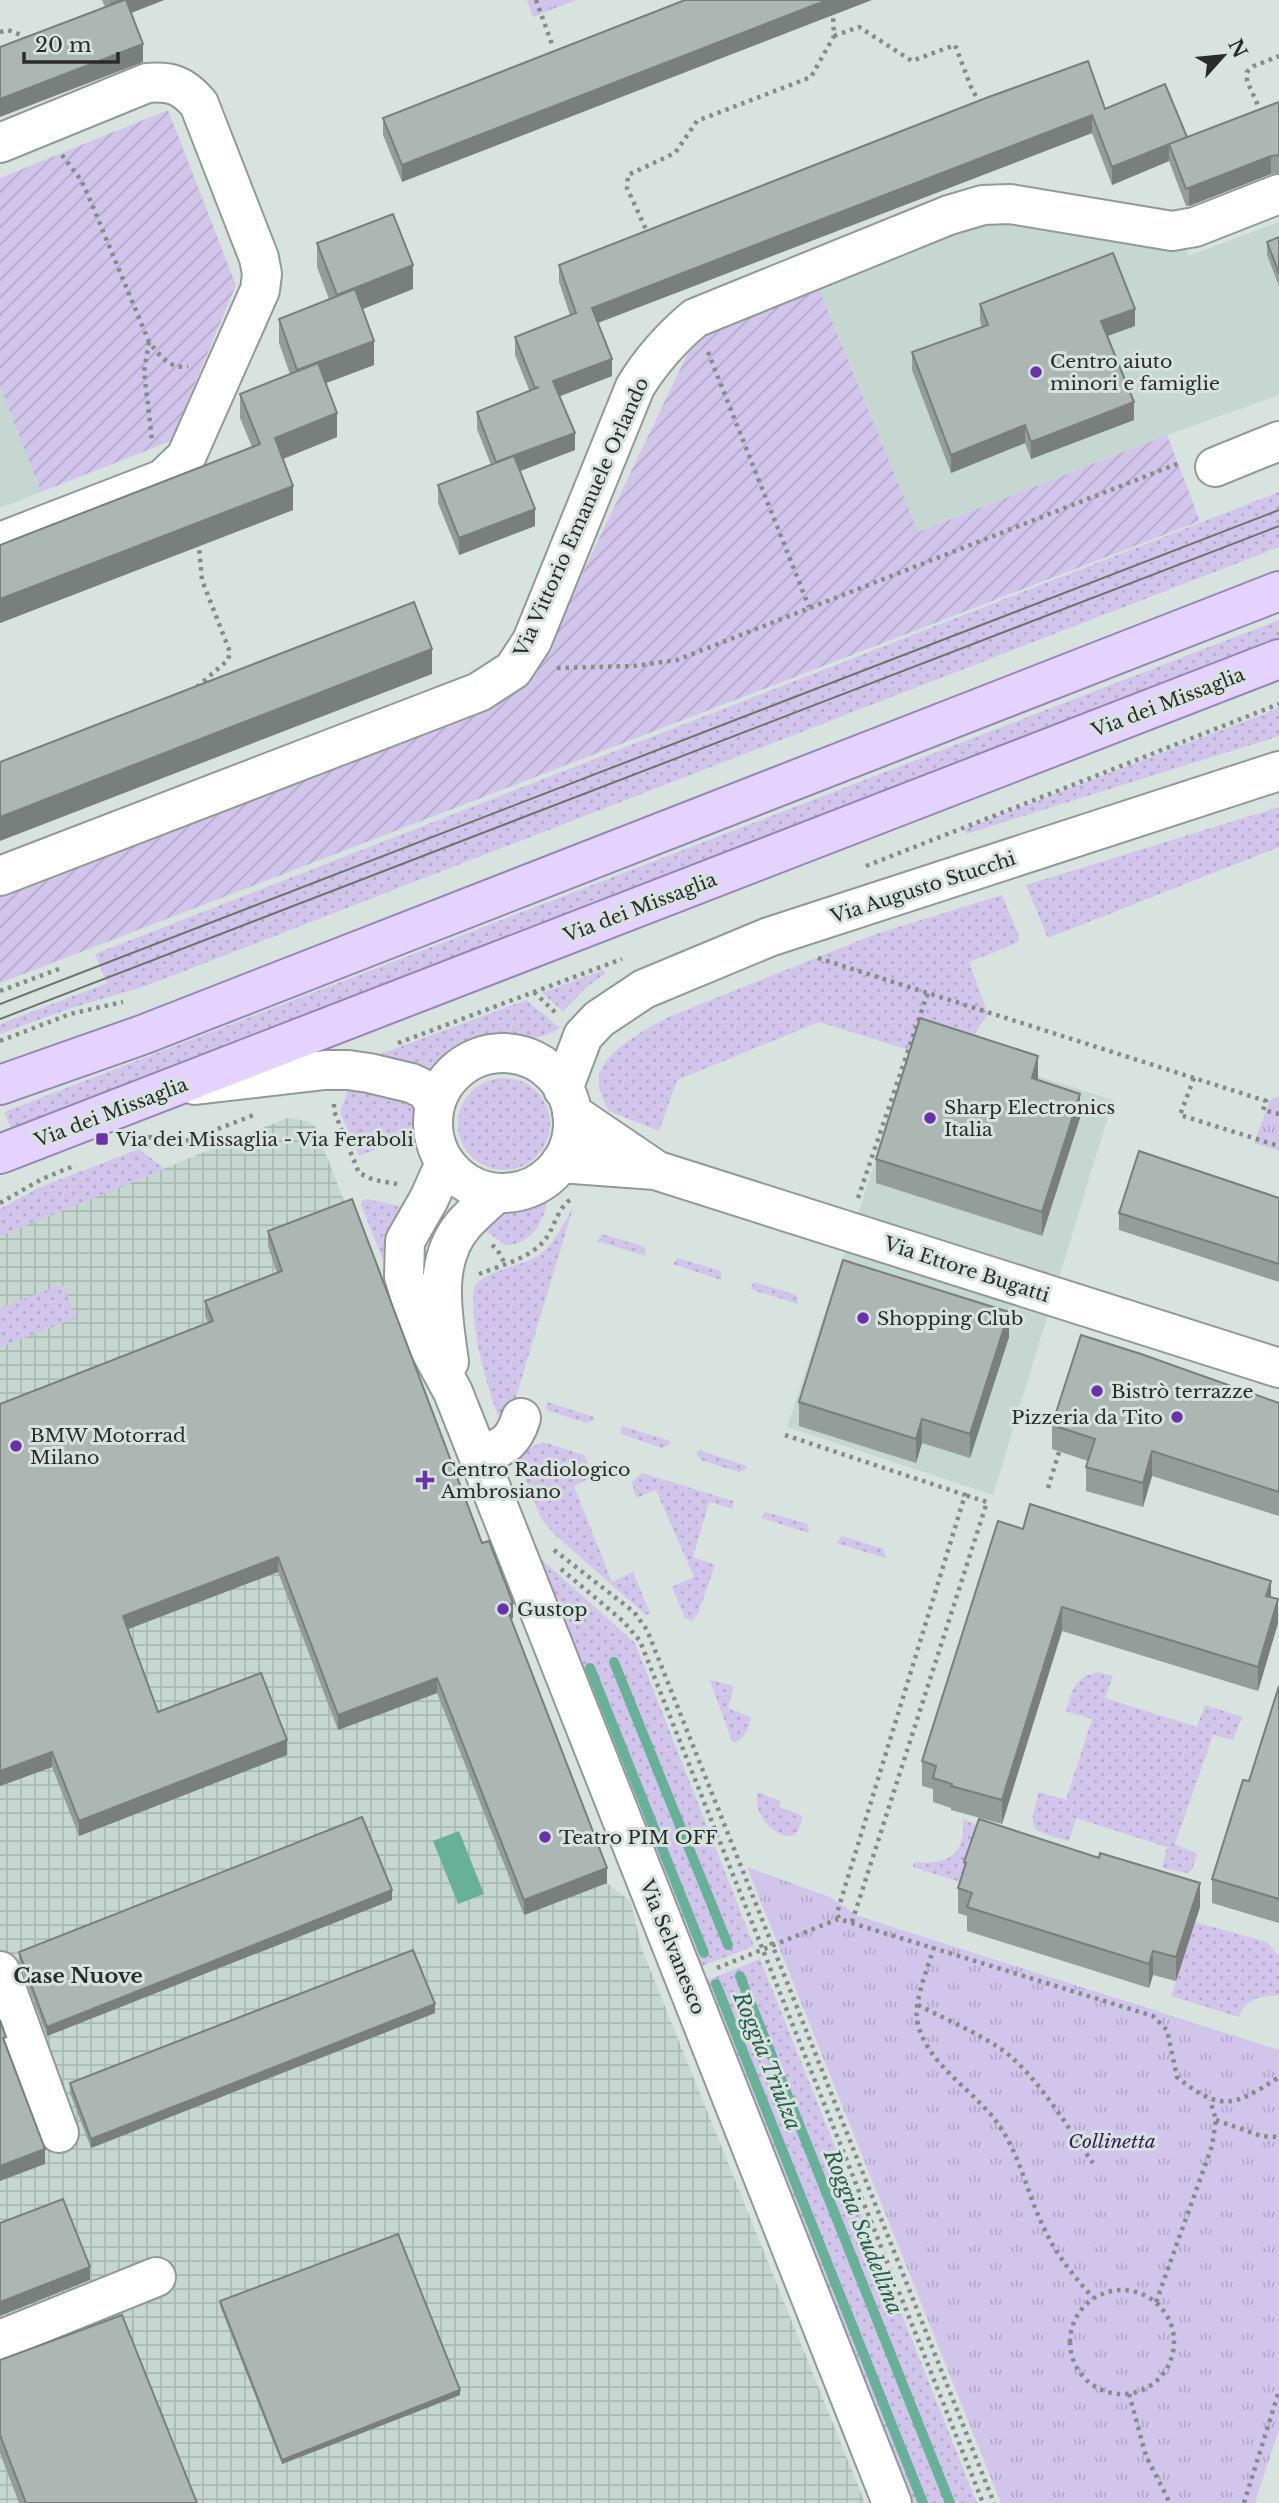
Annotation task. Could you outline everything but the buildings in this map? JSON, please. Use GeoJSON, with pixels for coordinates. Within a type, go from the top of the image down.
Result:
{"type":"FeatureCollection","features":[{"type":"Feature","properties":{"kind":"main road"},"geometry":{"type":"LineString","coordinates":[[0,1085],[155,1030],[1279,591]]}},
{"type":"Feature","properties":{"kind":"main road","name":"Via dei Missaglia"},"geometry":{"type":"LineString","coordinates":[[0,1154],[179,1087],[1279,659]]}},
{"type":"Feature","properties":{"kind":"street"},"geometry":{"type":"LineString","coordinates":[[0,143],[148,83],[165,82],[190,93],[199,104],[259,258],[262,274],[261,290],[186,457],[163,479],[0,542]]}},
{"type":"Feature","properties":{"kind":"street","name":"Via Vittorio Emanuele Orlando"},"geometry":{"type":"LineString","coordinates":[[0,876],[480,692],[513,670],[532,642],[635,387],[670,338],[695,318],[948,215],[983,205],[1010,204],[1172,231],[1195,227],[1279,194]]}},
{"type":"Feature","properties":{"kind":"street"},"geometry":{"type":"LineString","coordinates":[[1199,464],[1279,441]]}},
{"type":"Feature","properties":{"kind":"street","name":"Via Augusto Stucchi"},"geometry":{"type":"LineString","coordinates":[[445,1163],[435,1143],[435,1105],[446,1082],[458,1069],[473,1060],[498,1053],[524,1056],[573,1028],[599,1019],[643,989],[769,937],[1279,772]]}},
{"type":"Feature","properties":{"kind":"street","name":"Via Augusto Stucchi"},"geometry":{"type":"LineString","coordinates":[[496,1193],[514,1193],[534,1186],[549,1176],[568,1180],[571,1139],[568,1101],[573,1028]]}},
{"type":"Feature","properties":{"kind":"street"},"geometry":{"type":"LineString","coordinates":[[524,1056],[547,1069],[568,1101]]}},
{"type":"Feature","properties":{"kind":"street"},"geometry":{"type":"LineString","coordinates":[[179,1087],[325,1070],[348,1070],[411,1083],[426,1090],[435,1105]]}},
{"type":"Feature","properties":{"kind":"street","name":"Via Ettore Bugatti"},"geometry":{"type":"LineString","coordinates":[[568,1101],[655,1170],[1279,1368]]}},
{"type":"Feature","properties":{"kind":"street"},"geometry":{"type":"LineString","coordinates":[[445,1163],[464,1181],[496,1193]]}},
{"type":"Feature","properties":{"kind":"street","name":"Via Selvanesco"},"geometry":{"type":"LineString","coordinates":[[445,1163],[429,1199],[405,1241],[404,1276],[421,1333],[453,1392],[892,2503]]}},
{"type":"Feature","properties":{"kind":"street","name":"Via Ettore Bugatti"},"geometry":{"type":"LineString","coordinates":[[568,1180],[655,1170]]}},
{"type":"Feature","properties":{"kind":"street","name":"Via Selvanesco"},"geometry":{"type":"LineString","coordinates":[[453,1392],[441,1304],[444,1260],[463,1225],[496,1193]]}},
{"type":"Feature","properties":{"kind":"street"},"geometry":{"type":"LineString","coordinates":[[479,1457],[511,1440],[517,1433],[521,1418]]}},
{"type":"Feature","properties":{"kind":"street"},"geometry":{"type":"LineString","coordinates":[[0,1971],[59,2133]]}},
{"type":"Feature","properties":{"kind":"street"},"geometry":{"type":"LineString","coordinates":[[0,2340],[156,2277]]}},
{"type":"Feature","properties":{"kind":"path"},"geometry":{"type":"LineString","coordinates":[[536,0],[553,47]]}},
{"type":"Feature","properties":{"kind":"path"},"geometry":{"type":"LineString","coordinates":[[653,245],[626,184],[628,175],[675,153],[697,121],[811,77],[834,36],[832,14]]}},
{"type":"Feature","properties":{"kind":"path"},"geometry":{"type":"LineString","coordinates":[[834,36],[859,27],[912,61],[955,45],[971,87],[986,115]]}},
{"type":"Feature","properties":{"kind":"path"},"geometry":{"type":"LineString","coordinates":[[0,32],[8,30],[21,35],[28,43]]}},
{"type":"Feature","properties":{"kind":"path"},"geometry":{"type":"LineString","coordinates":[[1266,123],[1247,76],[1249,69],[1279,56]]}},
{"type":"Feature","properties":{"kind":"path"},"geometry":{"type":"LineString","coordinates":[[40,126],[81,180],[149,342],[172,366],[182,368],[204,364],[222,376]]}},
{"type":"Feature","properties":{"kind":"path"},"geometry":{"type":"LineString","coordinates":[[695,318],[809,607]]}},
{"type":"Feature","properties":{"kind":"path"},"geometry":{"type":"LineString","coordinates":[[149,342],[145,381],[154,454],[163,479]]}},
{"type":"Feature","properties":{"kind":"path"},"geometry":{"type":"LineString","coordinates":[[513,670],[634,666],[668,662],[809,607],[1199,464]]}},
{"type":"Feature","properties":{"kind":"path"},"geometry":{"type":"LineString","coordinates":[[191,692],[230,656],[202,580],[199,547]]}},
{"type":"Feature","properties":{"kind":"path"},"geometry":{"type":"LineString","coordinates":[[808,955],[1266,1101],[1263,1110],[1279,1114]]}},
{"type":"Feature","properties":{"kind":"path"},"geometry":{"type":"LineString","coordinates":[[0,991],[59,969]]}},
{"type":"Feature","properties":{"kind":"path"},"geometry":{"type":"LineString","coordinates":[[528,980],[534,992],[573,1028]]}},
{"type":"Feature","properties":{"kind":"path"},"geometry":{"type":"LineString","coordinates":[[858,1199],[928,992]]}},
{"type":"Feature","properties":{"kind":"path"},"geometry":{"type":"LineString","coordinates":[[1194,1078],[1180,1115],[1279,1146]]}},
{"type":"Feature","properties":{"kind":"path"},"geometry":{"type":"LineString","coordinates":[[321,1102],[334,1103],[334,1111],[359,1173],[374,1180],[408,1186]]}},
{"type":"Feature","properties":{"kind":"path"},"geometry":{"type":"LineString","coordinates":[[130,1144],[151,1137],[168,1148],[259,1114]]}},
{"type":"Feature","properties":{"kind":"path"},"geometry":{"type":"LineString","coordinates":[[0,1203],[42,1179],[81,1163]]}},
{"type":"Feature","properties":{"kind":"path"},"geometry":{"type":"LineString","coordinates":[[505,1264],[533,1251],[543,1243],[567,1201],[568,1180]]}},
{"type":"Feature","properties":{"kind":"path"},"geometry":{"type":"LineString","coordinates":[[785,1436],[987,1502],[852,1922]]}},
{"type":"Feature","properties":{"kind":"path"},"geometry":{"type":"LineString","coordinates":[[1048,1488],[1059,1452]]}},
{"type":"Feature","properties":{"kind":"path"},"geometry":{"type":"LineString","coordinates":[[839,1919],[837,1913],[965,1495]]}},
{"type":"Feature","properties":{"kind":"path"},"geometry":{"type":"LineString","coordinates":[[554,1549],[634,1612],[647,1630],[994,2503]]}},
{"type":"Feature","properties":{"kind":"path"},"geometry":{"type":"LineString","coordinates":[[553,1562],[623,1621],[640,1641],[983,2503]]}},
{"type":"Feature","properties":{"kind":"path"},"geometry":{"type":"LineString","coordinates":[[714,1969],[839,1919],[1153,2016],[1167,2030],[1177,2077],[1210,2100],[1232,2103],[1250,2096],[1279,2077]]}},
{"type":"Feature","properties":{"kind":"path"},"geometry":{"type":"LineString","coordinates":[[934,1947],[918,2004],[917,2019],[922,2036],[934,2056],[994,2119],[1009,2140],[1042,2225],[1054,2248],[1093,2298]]}},
{"type":"Feature","properties":{"kind":"path"},"geometry":{"type":"LineString","coordinates":[[918,2004],[996,2046],[1019,2066],[1042,2092],[1093,2163]]}},
{"type":"Feature","properties":{"kind":"path"},"geometry":{"type":"LineString","coordinates":[[1156,2302],[1212,2146],[1216,2120],[1210,2100]]}},
{"type":"Feature","properties":{"kind":"path"},"geometry":{"type":"LineString","coordinates":[[1216,2120],[1261,2136],[1279,2137]]}},
{"type":"Feature","properties":{"kind":"path"},"geometry":{"type":"LineString","coordinates":[[1125,2290],[1142,2294],[1156,2302],[1167,2315],[1173,2330],[1175,2347],[1170,2363],[1160,2378],[1146,2389],[1129,2394],[1111,2394],[1094,2387],[1080,2374],[1072,2358],[1070,2341],[1073,2324],[1081,2310],[1093,2298],[1109,2291],[1125,2290]]}},
{"type":"Feature","properties":{"kind":"path"},"geometry":{"type":"LineString","coordinates":[[1244,2503],[1279,2391]]}},
{"type":"Feature","properties":{"kind":"path"},"geometry":{"type":"LineString","coordinates":[[1129,2394],[1146,2456],[1170,2503]]}},
{"type":"Feature","properties":{"kind":"shaded area"},"geometry":{"type":"Polygon","coordinates":[[[991,213],[1157,249],[1186,250],[1188,256],[1279,222],[1279,395],[1167,435],[918,532],[815,279],[991,213]]]}},
{"type":"Feature","properties":{"kind":"shaded area"},"geometry":{"type":"Polygon","coordinates":[[[0,386],[41,492],[0,508],[0,386]]]}},
{"type":"Feature","properties":{"kind":"shaded area"},"geometry":{"type":"Polygon","coordinates":[[[916,1038],[1113,1100],[993,1495],[787,1427],[916,1038]]]}},
{"type":"Feature","properties":{"kind":"shaded area"},"geometry":{"type":"Polygon","coordinates":[[[287,1118],[307,1121],[315,1126],[482,1557],[489,1556],[513,1618],[506,1621],[607,1883],[631,1902],[641,1947],[865,2503],[0,2503],[0,1236],[287,1118]]]}},
{"type":"Feature","properties":{"kind":"shaded area"},"geometry":{"type":"Polygon","coordinates":[[[459,1831],[484,1894],[458,1904],[433,1841],[459,1831]]]}},
{"type":"Feature","properties":{"kind":"green space"},"geometry":{"type":"Polygon","coordinates":[[[527,0],[576,0],[533,17],[527,0]]]}},
{"type":"Feature","properties":{"kind":"green space"},"geometry":{"type":"Polygon","coordinates":[[[168,110],[236,285],[171,441],[41,492],[0,386],[0,178],[168,110]]]}},
{"type":"Feature","properties":{"kind":"green space"},"geometry":{"type":"Polygon","coordinates":[[[815,279],[918,532],[1167,435],[1200,521],[0,983],[0,884],[537,668],[687,355],[702,330],[815,279]]]}},
{"type":"Feature","properties":{"kind":"green space"},"geometry":{"type":"Polygon","coordinates":[[[1279,492],[1279,547],[143,987],[71,1008],[0,1034],[0,1024],[107,983],[95,954],[1279,492]]]}},
{"type":"Feature","properties":{"kind":"green space"},"geometry":{"type":"Polygon","coordinates":[[[1279,620],[1279,642],[12,1131],[4,1112],[1279,620]]]}},
{"type":"Feature","properties":{"kind":"green space"},"geometry":{"type":"Polygon","coordinates":[[[1279,708],[1279,736],[966,834],[964,829],[1279,708]]]}},
{"type":"Feature","properties":{"kind":"green space"},"geometry":{"type":"Polygon","coordinates":[[[1279,807],[1279,847],[1048,938],[1026,885],[1279,807]]]}},
{"type":"Feature","properties":{"kind":"green space"},"geometry":{"type":"Polygon","coordinates":[[[1002,895],[1018,933],[1019,942],[969,962],[988,1014],[966,1047],[912,1051],[819,1022],[677,1080],[659,1131],[609,1111],[599,1088],[601,1070],[607,1060],[627,1042],[671,1016],[876,934],[1002,895]]]}},
{"type":"Feature","properties":{"kind":"green space"},"geometry":{"type":"Polygon","coordinates":[[[603,970],[606,973],[563,1011],[542,993],[603,970]]]}},
{"type":"Feature","properties":{"kind":"green space"},"geometry":{"type":"Polygon","coordinates":[[[526,1000],[560,1028],[539,1037],[481,1041],[455,1055],[433,1076],[362,1061],[526,1000]]]}},
{"type":"Feature","properties":{"kind":"green space"},"geometry":{"type":"Polygon","coordinates":[[[504,1078],[521,1082],[536,1092],[546,1107],[550,1124],[546,1141],[536,1156],[521,1166],[504,1170],[487,1166],[472,1156],[462,1141],[458,1124],[462,1107],[472,1092],[487,1082],[504,1078]]]}},
{"type":"Feature","properties":{"kind":"green space"},"geometry":{"type":"Polygon","coordinates":[[[350,1084],[399,1092],[418,1108],[411,1127],[397,1140],[359,1156],[340,1112],[350,1084]]]}},
{"type":"Feature","properties":{"kind":"green space"},"geometry":{"type":"Polygon","coordinates":[[[1279,1096],[1279,1151],[1254,1143],[1270,1100],[1279,1096]]]}},
{"type":"Feature","properties":{"kind":"green space"},"geometry":{"type":"Polygon","coordinates":[[[139,1149],[165,1169],[0,1236],[0,1209],[38,1188],[139,1149]]]}},
{"type":"Feature","properties":{"kind":"green space"},"geometry":{"type":"Polygon","coordinates":[[[366,1199],[404,1207],[391,1265],[385,1265],[361,1205],[366,1199]]]}},
{"type":"Feature","properties":{"kind":"green space"},"geometry":{"type":"Polygon","coordinates":[[[547,1202],[539,1225],[522,1241],[505,1245],[481,1227],[496,1216],[534,1209],[547,1202]]]}},
{"type":"Feature","properties":{"kind":"green space"},"geometry":{"type":"Polygon","coordinates":[[[573,1208],[507,1427],[503,1429],[491,1396],[477,1341],[474,1287],[488,1275],[542,1253],[556,1237],[573,1208]]]}},
{"type":"Feature","properties":{"kind":"green space"},"geometry":{"type":"Polygon","coordinates":[[[602,1234],[642,1246],[645,1248],[645,1256],[597,1241],[602,1234]]]}},
{"type":"Feature","properties":{"kind":"green space"},"geometry":{"type":"Polygon","coordinates":[[[677,1258],[718,1270],[721,1272],[721,1280],[673,1264],[677,1258]]]}},
{"type":"Feature","properties":{"kind":"green space"},"geometry":{"type":"Polygon","coordinates":[[[754,1282],[794,1294],[798,1304],[750,1289],[754,1282]]]}},
{"type":"Feature","properties":{"kind":"green space"},"geometry":{"type":"Polygon","coordinates":[[[63,1284],[76,1318],[0,1347],[0,1308],[63,1284]]]}},
{"type":"Feature","properties":{"kind":"green space"},"geometry":{"type":"Polygon","coordinates":[[[547,1402],[594,1417],[594,1420],[586,1423],[549,1411],[546,1409],[547,1402]]]}},
{"type":"Feature","properties":{"kind":"green space"},"geometry":{"type":"Polygon","coordinates":[[[622,1426],[670,1441],[669,1445],[662,1448],[624,1435],[621,1433],[622,1426]]]}},
{"type":"Feature","properties":{"kind":"green space"},"geometry":{"type":"Polygon","coordinates":[[[543,1442],[584,1455],[594,1476],[574,1486],[612,1582],[633,1572],[650,1613],[646,1615],[553,1533],[541,1518],[516,1454],[543,1442]]]}},
{"type":"Feature","properties":{"kind":"green space"},"geometry":{"type":"Polygon","coordinates":[[[699,1450],[747,1466],[746,1469],[739,1472],[701,1460],[697,1454],[699,1450]]]}},
{"type":"Feature","properties":{"kind":"green space"},"geometry":{"type":"Polygon","coordinates":[[[642,1473],[733,1501],[733,1509],[709,1502],[693,1557],[715,1565],[698,1614],[692,1621],[685,1618],[672,1587],[694,1577],[656,1490],[636,1498],[632,1482],[642,1473]]]}},
{"type":"Feature","properties":{"kind":"green space"},"geometry":{"type":"Polygon","coordinates":[[[765,1512],[805,1523],[809,1533],[761,1518],[765,1512]]]}},
{"type":"Feature","properties":{"kind":"green space"},"geometry":{"type":"Polygon","coordinates":[[[841,1536],[881,1548],[885,1558],[837,1543],[841,1536]]]}},
{"type":"Feature","properties":{"kind":"green space"},"geometry":{"type":"Polygon","coordinates":[[[539,1557],[635,1643],[754,1946],[700,1967],[539,1557]]]}},
{"type":"Feature","properties":{"kind":"green space"},"geometry":{"type":"Polygon","coordinates":[[[1099,1672],[1113,1676],[1105,1698],[1197,1727],[1205,1705],[1242,1717],[1233,1740],[1213,1735],[1175,1844],[1197,1854],[1192,1870],[1187,1873],[1162,1868],[1167,1847],[1076,1818],[1069,1841],[1035,1828],[1033,1815],[1039,1792],[1066,1800],[1092,1719],[1066,1711],[1079,1680],[1099,1672]]]}},
{"type":"Feature","properties":{"kind":"green space"},"geometry":{"type":"Polygon","coordinates":[[[710,1680],[734,1686],[728,1708],[751,1717],[748,1729],[734,1743],[730,1736],[710,1680]]]}},
{"type":"Feature","properties":{"kind":"green space"},"geometry":{"type":"Polygon","coordinates":[[[758,1792],[780,1801],[779,1807],[803,1816],[798,1831],[793,1836],[777,1832],[765,1822],[758,1807],[758,1792]]]}},
{"type":"Feature","properties":{"kind":"green space"},"geometry":{"type":"Polygon","coordinates":[[[963,1819],[984,1828],[960,1882],[913,1867],[914,1862],[936,1862],[952,1856],[961,1842],[963,1819]]]}},
{"type":"Feature","properties":{"kind":"green space","name":"Collinetta"},"geometry":{"type":"Polygon","coordinates":[[[747,1867],[830,1897],[858,1916],[1279,2050],[1279,2429],[1255,2503],[1001,2503],[747,1867]]]}},
{"type":"Feature","properties":{"kind":"green space"},"geometry":{"type":"Polygon","coordinates":[[[1195,1922],[1267,1942],[1279,1956],[1277,1996],[1249,2002],[1239,2017],[1171,1996],[1195,1922]]]}},
{"type":"Feature","properties":{"kind":"green space"},"geometry":{"type":"Polygon","coordinates":[[[760,1959],[977,2503],[914,2503],[705,1981],[760,1959]]]}},
{"type":"Feature","properties":{"kind":"waterway","name":"Roggia Scudellina"},"geometry":{"type":"LineString","coordinates":[[614,1662],[728,1945]]}},
{"type":"Feature","properties":{"kind":"waterway","name":"Roggia Triulza"},"geometry":{"type":"LineString","coordinates":[[590,1668],[704,1953]]}},
{"type":"Feature","properties":{"kind":"waterway","name":"Roggia Scudellina"},"geometry":{"type":"LineString","coordinates":[[740,1976],[950,2503]]}},
{"type":"Feature","properties":{"kind":"waterway","name":"Roggia Triulza"},"geometry":{"type":"LineString","coordinates":[[716,1984],[923,2503]]}},
{"type":"Feature","properties":{"kind":"tram line"},"geometry":{"type":"LineString","coordinates":[[0,1004],[1279,510]]}},
{"type":"Feature","properties":{"kind":"tram line"},"geometry":{"type":"LineString","coordinates":[[0,1019],[1279,526]]}},
{"type":"Feature","properties":{"kind":"place","name":"Centro aiuto minori e famiglie"},"geometry":{"type":"Point","coordinates":[1036,372]}},
{"type":"Feature","properties":{"kind":"place","name":"Sharp Electronics Italia"},"geometry":{"type":"Point","coordinates":[930,1118]}},
{"type":"Feature","properties":{"kind":"place","name":"Via dei Missaglia - Via Feraboli"},"geometry":{"type":"Point","coordinates":[102,1139]}},
{"type":"Feature","properties":{"kind":"place","name":"Shopping Club"},"geometry":{"type":"Point","coordinates":[863,1318]}},
{"type":"Feature","properties":{"kind":"place","name":"Bistrò terrazze"},"geometry":{"type":"Point","coordinates":[1097,1391]}},
{"type":"Feature","properties":{"kind":"place","name":"Pizzeria da Tito"},"geometry":{"type":"Point","coordinates":[1177,1417]}},
{"type":"Feature","properties":{"kind":"place","name":"BMW Motorrad Milano"},"geometry":{"type":"Point","coordinates":[16,1446]}},
{"type":"Feature","properties":{"kind":"place","name":"Centro Radiologico Ambrosiano"},"geometry":{"type":"Point","coordinates":[425,1480]}},
{"type":"Feature","properties":{"kind":"place","name":"Gustop"},"geometry":{"type":"Point","coordinates":[503,1609]}},
{"type":"Feature","properties":{"kind":"place","name":"Teatro PIM OFF"},"geometry":{"type":"Point","coordinates":[545,1837]}},
{"type":"Feature","properties":{"kind":"district","name":"Case Nuove"},"geometry":{"type":"Point","coordinates":[78,1976]}}]}
